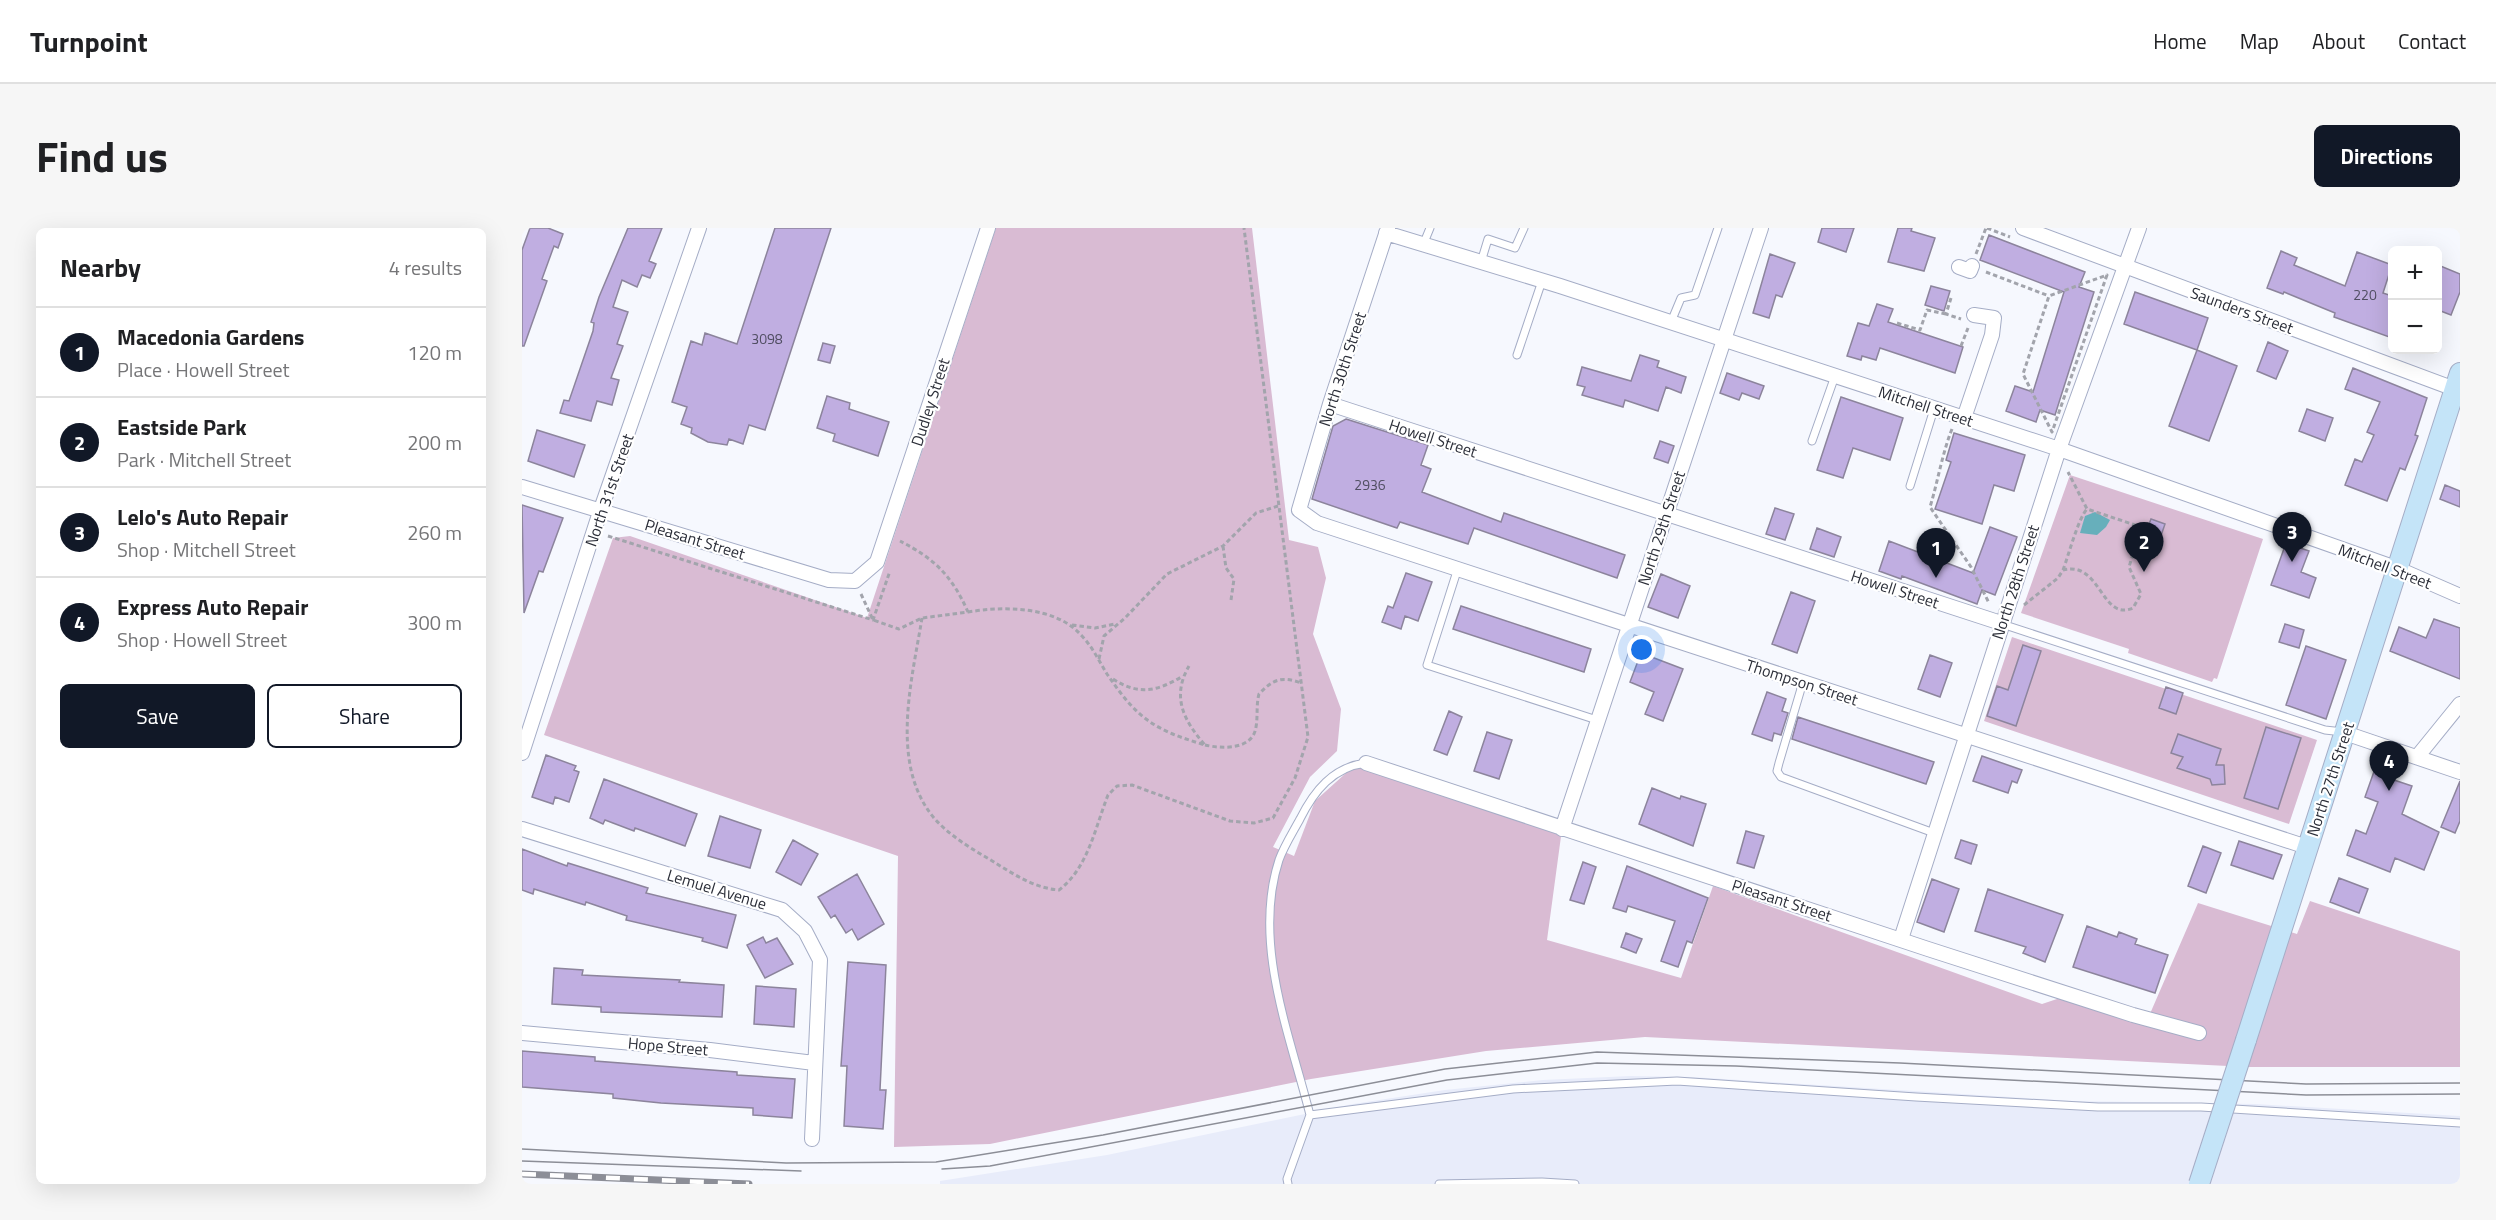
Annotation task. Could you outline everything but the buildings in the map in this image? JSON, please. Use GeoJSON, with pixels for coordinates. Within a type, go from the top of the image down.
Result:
{"type":"FeatureCollection","features":[{"type":"Feature","properties":{"kind":"main road","name":"North 27th Street"},"geometry":{"type":"LineString","coordinates":[[2199,1184],[2458,384]]}},
{"type":"Feature","properties":{"kind":"street","name":"North 31st Street"},"geometry":{"type":"LineString","coordinates":[[522,753],[600,512],[699,228]]}},
{"type":"Feature","properties":{"kind":"street","name":"Dudley Street"},"geometry":{"type":"LineString","coordinates":[[861,577],[877,562],[988,228]]}},
{"type":"Feature","properties":{"kind":"street","name":"North 29th Street"},"geometry":{"type":"LineString","coordinates":[[1562,829],[1600,721],[1629,624],[1667,514],[1722,339],[1761,228]]}},
{"type":"Feature","properties":{"kind":"street","name":"Saunders Street"},"geometry":{"type":"LineString","coordinates":[[2024,228],[2458,384]]}},
{"type":"Feature","properties":{"kind":"street","name":"North 28th Street"},"geometry":{"type":"LineString","coordinates":[[1901,939],[2058,449],[2139,228]]}},
{"type":"Feature","properties":{"kind":"street","name":"Mitchell Street"},"geometry":{"type":"LineString","coordinates":[[1387,231],[1423,245],[1671,322],[2058,449],[2397,568],[2460,596]]}},
{"type":"Feature","properties":{"kind":"street","name":"North 30th Street"},"geometry":{"type":"LineString","coordinates":[[1299,510],[1330,404],[1387,231]]}},
{"type":"Feature","properties":{"kind":"street"},"geometry":{"type":"LineString","coordinates":[[1964,418],[1992,335],[1994,318],[1974,315]]}},
{"type":"Feature","properties":{"kind":"street","name":"Howell Street"},"geometry":{"type":"LineString","coordinates":[[1330,404],[2001,623]]}},
{"type":"Feature","properties":{"kind":"street","name":"Pleasant Street"},"geometry":{"type":"LineString","coordinates":[[522,487],[829,580],[861,577]]}},
{"type":"Feature","properties":{"kind":"street","name":"Thompson Street"},"geometry":{"type":"LineString","coordinates":[[1299,510],[1317,524],[1458,568],[2307,847]]}},
{"type":"Feature","properties":{"kind":"street"},"geometry":{"type":"LineString","coordinates":[[2417,756],[2460,704]]}},
{"type":"Feature","properties":{"kind":"street","name":"Howell Street"},"geometry":{"type":"LineString","coordinates":[[2345,733],[2460,772]]}},
{"type":"Feature","properties":{"kind":"street","name":"Pleasant Street"},"geometry":{"type":"LineString","coordinates":[[1366,763],[2133,1015],[2199,1032]]}},
{"type":"Feature","properties":{"kind":"street","name":"Lemuel Avenue"},"geometry":{"type":"LineString","coordinates":[[522,829],[782,910],[805,931],[820,960],[812,1139]]}},
{"type":"Feature","properties":{"kind":"street","name":"Hope Street"},"geometry":{"type":"LineString","coordinates":[[522,1033],[710,1050],[814,1063]]}},
{"type":"Feature","properties":{"kind":"lane"},"geometry":{"type":"LineString","coordinates":[[1423,245],[1430,228]]}},
{"type":"Feature","properties":{"kind":"lane"},"geometry":{"type":"LineString","coordinates":[[1481,262],[1488,239],[1515,248],[1524,228]]}},
{"type":"Feature","properties":{"kind":"lane"},"geometry":{"type":"LineString","coordinates":[[1671,322],[1681,298],[1695,295],[1718,228]]}},
{"type":"Feature","properties":{"kind":"lane"},"geometry":{"type":"LineString","coordinates":[[1516,355],[1542,281]]}},
{"type":"Feature","properties":{"kind":"lane"},"geometry":{"type":"LineString","coordinates":[[1812,441],[1835,376]]}},
{"type":"Feature","properties":{"kind":"lane"},"geometry":{"type":"LineString","coordinates":[[1910,486],[1934,409]]}},
{"type":"Feature","properties":{"kind":"lane"},"geometry":{"type":"LineString","coordinates":[[1458,568],[1427,665],[1600,721]]}},
{"type":"Feature","properties":{"kind":"lane","name":"Howell Street"},"geometry":{"type":"LineString","coordinates":[[2001,623],[2325,730],[2345,733]]}},
{"type":"Feature","properties":{"kind":"lane"},"geometry":{"type":"LineString","coordinates":[[1803,682],[1777,771],[1781,777],[1934,833]]}},
{"type":"Feature","properties":{"kind":"lane"},"geometry":{"type":"LineString","coordinates":[[1288,1184],[1287,1179],[1310,1115],[1277,990],[1270,916],[1279,860],[1312,796],[1332,776],[1356,764],[1366,763]]}},
{"type":"Feature","properties":{"kind":"lane"},"geometry":{"type":"LineString","coordinates":[[1310,1115],[1513,1089],[1677,1081],[2098,1107],[2200,1107],[2460,1123]]}},
{"type":"Feature","properties":{"kind":"lane"},"geometry":{"type":"LineString","coordinates":[[1439,1184],[1575,1184]]}},
{"type":"Feature","properties":{"kind":"path"},"geometry":{"type":"LineString","coordinates":[[922,618],[906,717],[909,752],[918,789],[934,818],[964,845],[1042,889],[1059,890],[1080,870],[1108,795],[1117,786],[1132,785],[1230,820],[1254,823],[1273,818],[1295,777],[1308,737],[1244,228]]}},
{"type":"Feature","properties":{"kind":"path"},"geometry":{"type":"LineString","coordinates":[[1986,228],[1965,266],[2049,296],[2107,275],[2052,432],[2023,374],[2049,296]]}},
{"type":"Feature","properties":{"kind":"path"},"geometry":{"type":"LineString","coordinates":[[1946,314],[1951,298]]}},
{"type":"Feature","properties":{"kind":"path"},"geometry":{"type":"LineString","coordinates":[[1897,322],[1920,330],[1927,309],[1970,322],[1961,346]]}},
{"type":"Feature","properties":{"kind":"path"},"geometry":{"type":"LineString","coordinates":[[1952,429],[1944,449],[1941,473],[1930,507],[1971,567],[1989,605]]}},
{"type":"Feature","properties":{"kind":"path"},"geometry":{"type":"LineString","coordinates":[[2062,570],[2068,568],[2092,578],[2112,608],[2119,611],[2133,608],[2141,594],[2129,567],[2141,527],[2087,509],[2067,471]]}},
{"type":"Feature","properties":{"kind":"path"},"geometry":{"type":"LineString","coordinates":[[1099,661],[1104,636],[1167,574],[1223,546],[1240,532],[1256,513],[1279,506]]}},
{"type":"Feature","properties":{"kind":"path"},"geometry":{"type":"LineString","coordinates":[[2019,608],[2058,578],[2078,530],[2081,516],[2087,509]]}},
{"type":"Feature","properties":{"kind":"path"},"geometry":{"type":"LineString","coordinates":[[886,534],[932,560],[947,573],[968,612]]}},
{"type":"Feature","properties":{"kind":"path"},"geometry":{"type":"LineString","coordinates":[[607,536],[899,629],[922,618],[1008,609],[1048,615],[1070,624],[1095,628],[1117,624]]}},
{"type":"Feature","properties":{"kind":"path"},"geometry":{"type":"LineString","coordinates":[[1223,546],[1226,568],[1234,579],[1231,600]]}},
{"type":"Feature","properties":{"kind":"path"},"geometry":{"type":"LineString","coordinates":[[861,577],[873,620]]}},
{"type":"Feature","properties":{"kind":"path"},"geometry":{"type":"LineString","coordinates":[[1070,624],[1082,636],[1121,694],[1146,719],[1181,737],[1205,745],[1228,747],[1241,745],[1250,740],[1255,735],[1259,694],[1273,681],[1283,677],[1301,683]]}},
{"type":"Feature","properties":{"kind":"path"},"geometry":{"type":"LineString","coordinates":[[1189,666],[1183,676],[1180,706],[1192,730],[1205,745]]}},
{"type":"Feature","properties":{"kind":"path"},"geometry":{"type":"LineString","coordinates":[[1110,678],[1124,686],[1149,691],[1165,687],[1183,676]]}},
{"type":"Feature","properties":{"kind":"shaded area"},"geometry":{"type":"Polygon","coordinates":[[[996,228],[1252,228],[1289,540],[1318,547],[1326,578],[1313,634],[1341,709],[1337,751],[1310,777],[1273,847],[1294,856],[1315,801],[1356,764],[1562,829],[1547,940],[1681,978],[1713,886],[2042,1004],[2060,998],[2146,1023],[2198,903],[2297,934],[2310,901],[2460,951],[2460,1067],[2248,1067],[1645,1037],[1486,1051],[1311,1079],[990,1144],[894,1147],[898,856],[544,735],[613,538],[630,536],[867,618],[996,228]]]}},
{"type":"Feature","properties":{"kind":"shaded area"},"geometry":{"type":"Polygon","coordinates":[[[2070,475],[2263,539],[2217,679],[2214,678],[2212,682],[2128,653],[2129,649],[2021,613],[2070,475]]]}},
{"type":"Feature","properties":{"kind":"shaded area"},"geometry":{"type":"Polygon","coordinates":[[[2012,637],[2317,740],[2289,824],[1984,721],[2012,637]]]}},
{"type":"Feature","properties":{"kind":"shaded area"},"geometry":{"type":"Polygon","coordinates":[[[1631,1076],[1692,1077],[2073,1101],[2255,1104],[2460,1116],[2460,1184],[940,1184],[940,1181],[1107,1155],[1353,1104],[1445,1090],[1543,1080],[1631,1076]]]}},
{"type":"Feature","properties":{"kind":"water"},"geometry":{"type":"Polygon","coordinates":[[[2095,512],[2110,520],[2106,527],[2097,535],[2080,533],[2085,516],[2095,512]]]}},
{"type":"Feature","properties":{"kind":"tram line"},"geometry":{"type":"LineString","coordinates":[[522,1149],[786,1163],[936,1162],[1103,1135],[1445,1069],[1597,1052],[1900,1063],[2306,1084],[2460,1083]]}},
{"type":"Feature","properties":{"kind":"tram line"},"geometry":{"type":"LineString","coordinates":[[942,1169],[990,1166],[1447,1080],[1597,1063],[1736,1066],[2306,1095],[2460,1094]]}},
{"type":"Feature","properties":{"kind":"tram line"},"geometry":{"type":"LineString","coordinates":[[522,1161],[801,1171]]}},
{"type":"Feature","properties":{"kind":"railway"},"geometry":{"type":"LineString","coordinates":[[522,1174],[749,1184]]}},
{"type":"Feature","properties":{"kind":"place","name":"Lelo's Auto Repair"},"geometry":{"type":"Point","coordinates":[2292,562]}},
{"type":"Feature","properties":{"kind":"place","name":"Eastside Park"},"geometry":{"type":"Point","coordinates":[2144,572]}},
{"type":"Feature","properties":{"kind":"place","name":"Macedonia Gardens"},"geometry":{"type":"Point","coordinates":[1936,578]}},
{"type":"Feature","properties":{"kind":"place","name":"Express Auto Repair"},"geometry":{"type":"Point","coordinates":[2389,791]}}]}
